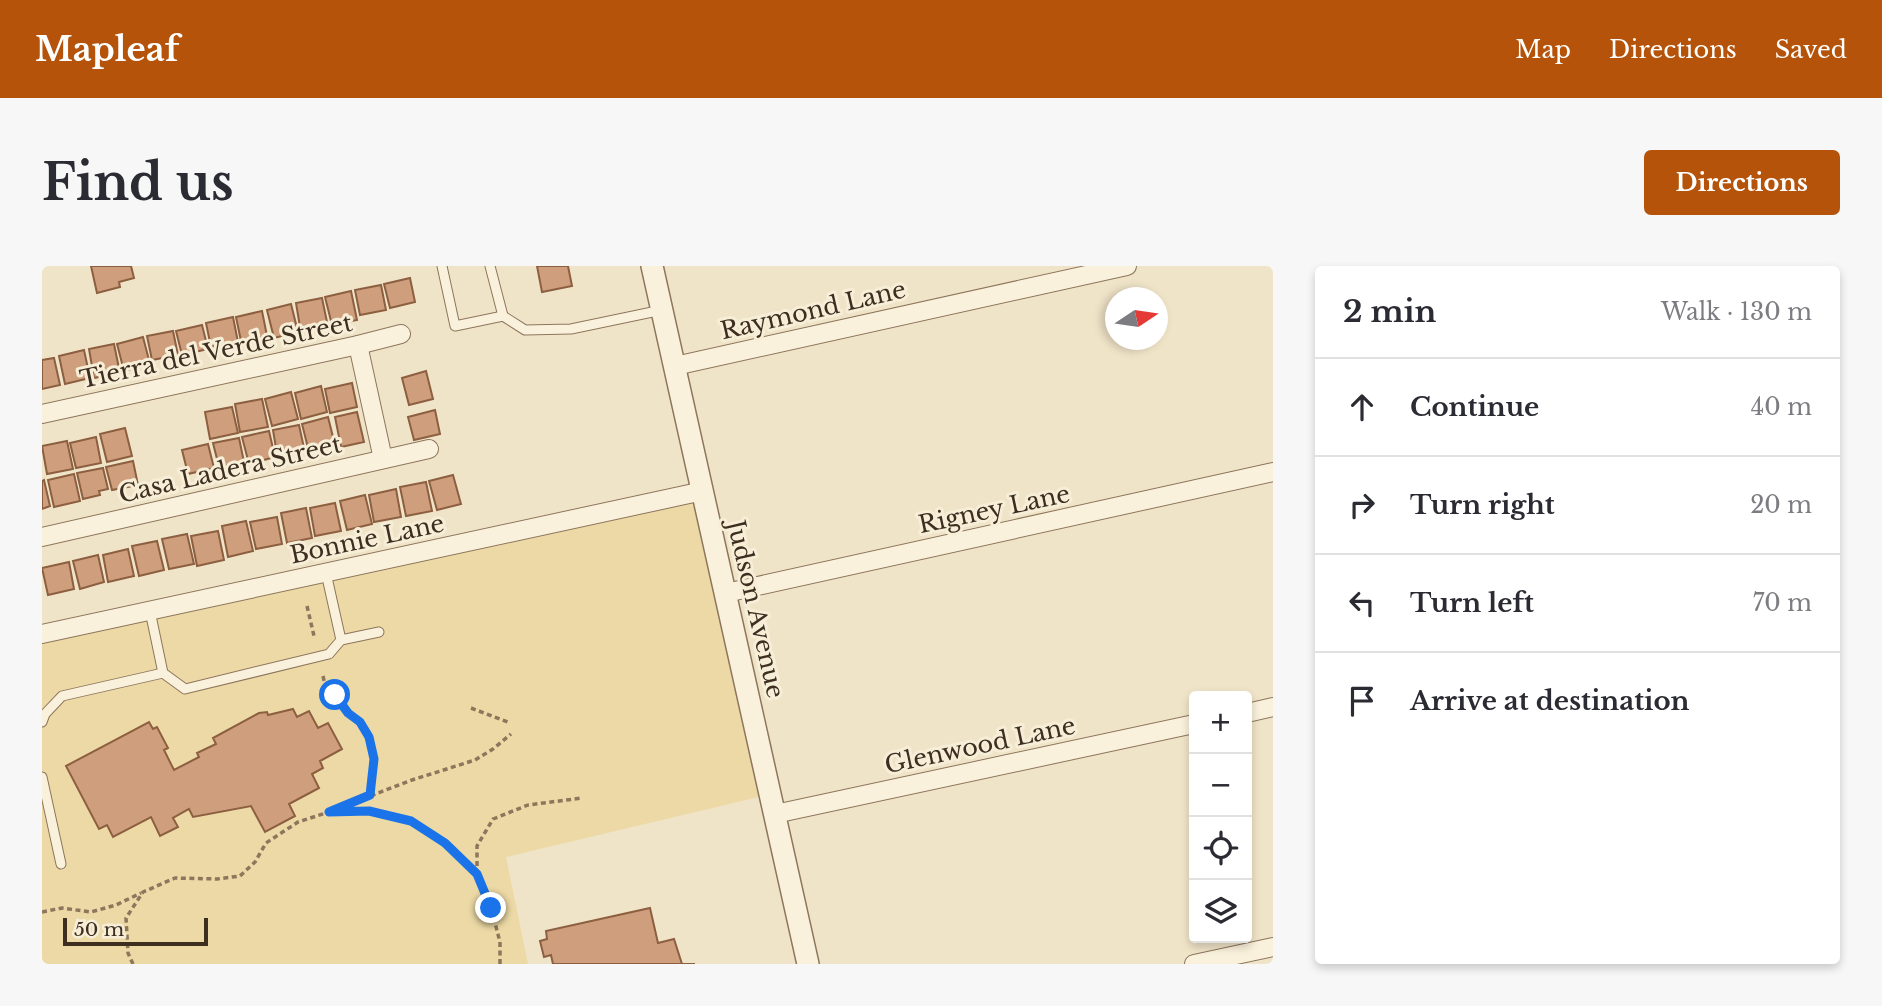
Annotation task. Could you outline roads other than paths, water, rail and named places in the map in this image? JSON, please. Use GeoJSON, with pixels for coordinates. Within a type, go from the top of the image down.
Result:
{"type":"FeatureCollection","features":[{"type":"Feature","properties":{"kind":"street","name":"Judson Avenue"},"geometry":{"type":"LineString","coordinates":[[652,266],[808,964]]}},
{"type":"Feature","properties":{"kind":"street","name":"Raymond Lane"},"geometry":{"type":"LineString","coordinates":[[675,366],[1127,266]]}},
{"type":"Feature","properties":{"kind":"street","name":"Tierra del Verde Street"},"geometry":{"type":"LineString","coordinates":[[42,414],[401,334]]}},
{"type":"Feature","properties":{"kind":"street"},"geometry":{"type":"LineString","coordinates":[[358,345],[383,459]]}},
{"type":"Feature","properties":{"kind":"street","name":"Casa Ladera Street"},"geometry":{"type":"LineString","coordinates":[[42,537],[429,449]]}},
{"type":"Feature","properties":{"kind":"street","name":"Rigney Lane"},"geometry":{"type":"LineString","coordinates":[[726,593],[1273,472]]}},
{"type":"Feature","properties":{"kind":"street","name":"Bonnie Lane"},"geometry":{"type":"LineString","coordinates":[[42,634],[703,491]]}},
{"type":"Feature","properties":{"kind":"street"},"geometry":{"type":"LineString","coordinates":[[1252,712],[1273,707]]}},
{"type":"Feature","properties":{"kind":"street","name":"Glenwood Lane"},"geometry":{"type":"LineString","coordinates":[[775,814],[1189,725]]}},
{"type":"Feature","properties":{"kind":"street"},"geometry":{"type":"LineString","coordinates":[[1194,964],[1273,947]]}},
{"type":"Feature","properties":{"kind":"lane"},"geometry":{"type":"LineString","coordinates":[[442,266],[455,326],[503,316]]}},
{"type":"Feature","properties":{"kind":"lane"},"geometry":{"type":"LineString","coordinates":[[490,266],[503,316],[525,330],[571,329],[662,310]]}},
{"type":"Feature","properties":{"kind":"lane"},"geometry":{"type":"LineString","coordinates":[[326,573],[341,640]]}},
{"type":"Feature","properties":{"kind":"lane"},"geometry":{"type":"LineString","coordinates":[[150,611],[163,673],[185,689],[328,654],[341,640],[379,632]]}},
{"type":"Feature","properties":{"kind":"lane"},"geometry":{"type":"LineString","coordinates":[[42,722],[44,714],[62,696],[163,673]]}},
{"type":"Feature","properties":{"kind":"lane"},"geometry":{"type":"LineString","coordinates":[[42,777],[61,864]]}}]}
